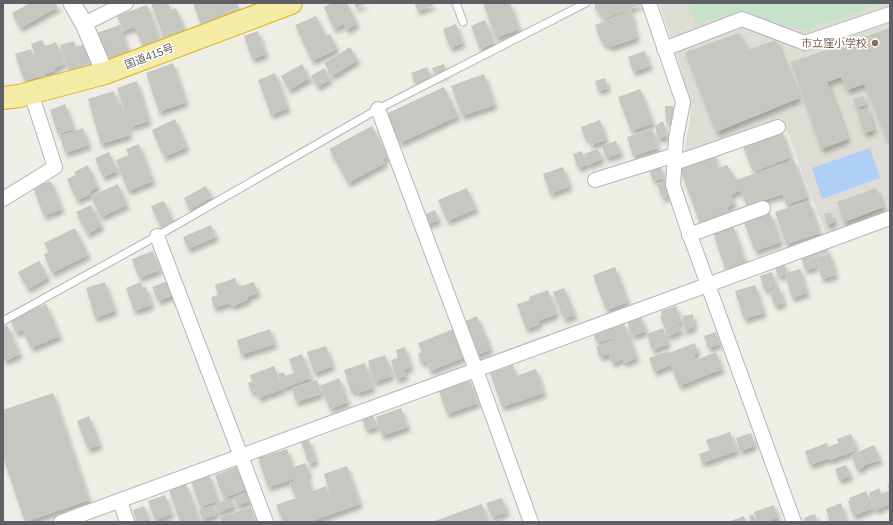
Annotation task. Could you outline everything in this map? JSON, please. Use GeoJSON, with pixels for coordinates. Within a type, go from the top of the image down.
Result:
{"type":"FeatureCollection","features":[{"type":"Feature","properties":{"kind":"highway","name":"国道415号"},"geometry":{"type":"LineString","coordinates":[[3,98],[31,93],[105,73],[291,3]]}},
{"type":"Feature","properties":{"kind":"street"},"geometry":{"type":"LineString","coordinates":[[72,3],[84,24],[105,73]]}},
{"type":"Feature","properties":{"kind":"street"},"geometry":{"type":"LineString","coordinates":[[84,24],[126,3]]}},
{"type":"Feature","properties":{"kind":"street"},"geometry":{"type":"LineString","coordinates":[[649,3],[683,102],[676,138],[673,185],[689,235],[709,286],[794,522]]}},
{"type":"Feature","properties":{"kind":"street"},"geometry":{"type":"LineString","coordinates":[[664,49],[742,19],[805,43],[890,14]]}},
{"type":"Feature","properties":{"kind":"street"},"geometry":{"type":"LineString","coordinates":[[3,199],[55,167],[31,93]]}},
{"type":"Feature","properties":{"kind":"street"},"geometry":{"type":"LineString","coordinates":[[378,109],[476,370],[531,522]]}},
{"type":"Feature","properties":{"kind":"street"},"geometry":{"type":"LineString","coordinates":[[595,180],[675,159],[778,127]]}},
{"type":"Feature","properties":{"kind":"street"},"geometry":{"type":"LineString","coordinates":[[689,235],[763,208]]}},
{"type":"Feature","properties":{"kind":"street"},"geometry":{"type":"LineString","coordinates":[[62,522],[241,455],[709,286],[890,218]]}},
{"type":"Feature","properties":{"kind":"street"},"geometry":{"type":"LineString","coordinates":[[157,236],[266,522]]}},
{"type":"Feature","properties":{"kind":"street"},"geometry":{"type":"LineString","coordinates":[[120,501],[127,522]]}},
{"type":"Feature","properties":{"kind":"lane"},"geometry":{"type":"LineString","coordinates":[[456,3],[463,22]]}},
{"type":"Feature","properties":{"kind":"lane"},"geometry":{"type":"LineString","coordinates":[[3,321],[157,236],[378,109],[586,3]]}},
{"type":"Feature","properties":{"kind":"shaded area"},"geometry":{"type":"Polygon","coordinates":[[[659,3],[890,3],[890,210],[826,234],[782,118],[684,154],[691,112],[678,60],[659,3]]]}},
{"type":"Feature","properties":{"kind":"green space"},"geometry":{"type":"Polygon","coordinates":[[[688,3],[884,3],[803,31],[742,12],[695,25],[688,3]]]}},
{"type":"Feature","properties":{"kind":"water"},"geometry":{"type":"Polygon","coordinates":[[[870,148],[880,178],[822,199],[812,168],[870,148]]]}},
{"type":"Feature","properties":{"kind":"building"},"geometry":{"type":"Polygon","coordinates":[[[30,3],[55,3],[58,7],[20,28],[12,13],[30,3]]]}},
{"type":"Feature","properties":{"kind":"building"},"geometry":{"type":"Polygon","coordinates":[[[151,3],[168,3],[171,10],[176,8],[186,34],[165,42],[151,3]]]}},
{"type":"Feature","properties":{"kind":"building"},"geometry":{"type":"Polygon","coordinates":[[[193,3],[237,3],[243,16],[204,32],[193,3]]]}},
{"type":"Feature","properties":{"kind":"building"},"geometry":{"type":"Polygon","coordinates":[[[332,3],[347,3],[357,24],[346,30],[344,24],[334,29],[324,7],[332,3]]]}},
{"type":"Feature","properties":{"kind":"building"},"geometry":{"type":"Polygon","coordinates":[[[354,3],[367,3],[356,8],[354,3]]]}},
{"type":"Feature","properties":{"kind":"building"},"geometry":{"type":"Polygon","coordinates":[[[414,3],[432,3],[433,5],[418,11],[414,3]]]}},
{"type":"Feature","properties":{"kind":"building"},"geometry":{"type":"Polygon","coordinates":[[[483,3],[510,3],[519,29],[496,38],[483,3]]]}},
{"type":"Feature","properties":{"kind":"building"},"geometry":{"type":"Polygon","coordinates":[[[595,3],[642,4],[604,19],[595,9],[595,3]]]}},
{"type":"Feature","properties":{"kind":"building"},"geometry":{"type":"Polygon","coordinates":[[[147,5],[161,43],[144,50],[135,27],[123,31],[117,16],[147,5]]]}},
{"type":"Feature","properties":{"kind":"building"},"geometry":{"type":"Polygon","coordinates":[[[631,10],[637,38],[610,47],[601,41],[595,25],[631,10]]]}},
{"type":"Feature","properties":{"kind":"building"},"geometry":{"type":"Polygon","coordinates":[[[316,16],[326,36],[330,34],[337,49],[312,61],[295,25],[316,16]]]}},
{"type":"Feature","properties":{"kind":"building"},"geometry":{"type":"Polygon","coordinates":[[[485,20],[494,43],[480,49],[471,26],[485,20]]]}},
{"type":"Feature","properties":{"kind":"building"},"geometry":{"type":"Polygon","coordinates":[[[456,24],[463,43],[450,48],[443,29],[456,24]]]}},
{"type":"Feature","properties":{"kind":"building"},"geometry":{"type":"Polygon","coordinates":[[[120,25],[130,56],[108,64],[97,33],[120,25]]]}},
{"type":"Feature","properties":{"kind":"building"},"geometry":{"type":"Polygon","coordinates":[[[890,28],[890,138],[887,139],[864,84],[847,90],[841,77],[827,82],[848,139],[821,149],[791,62],[890,28]]]}},
{"type":"Feature","properties":{"kind":"building"},"geometry":{"type":"Polygon","coordinates":[[[258,31],[266,54],[252,59],[244,36],[258,31]]]}},
{"type":"Feature","properties":{"kind":"building"},"geometry":{"type":"Polygon","coordinates":[[[739,33],[747,50],[776,40],[799,98],[716,132],[685,52],[739,33]]]}},
{"type":"Feature","properties":{"kind":"building"},"geometry":{"type":"Polygon","coordinates":[[[42,40],[45,46],[56,42],[64,64],[54,68],[55,70],[42,75],[31,44],[42,40]]]}},
{"type":"Feature","properties":{"kind":"building"},"geometry":{"type":"Polygon","coordinates":[[[74,41],[76,47],[88,43],[97,69],[84,73],[82,67],[69,71],[60,45],[74,41]]]}},
{"type":"Feature","properties":{"kind":"building"},"geometry":{"type":"Polygon","coordinates":[[[350,47],[358,60],[332,76],[324,63],[350,47]]]}},
{"type":"Feature","properties":{"kind":"building"},"geometry":{"type":"Polygon","coordinates":[[[31,49],[40,76],[24,81],[15,54],[31,49]]]}},
{"type":"Feature","properties":{"kind":"building"},"geometry":{"type":"Polygon","coordinates":[[[645,51],[650,66],[633,72],[628,57],[645,51]]]}},
{"type":"Feature","properties":{"kind":"building"},"geometry":{"type":"Polygon","coordinates":[[[173,63],[186,102],[159,112],[146,73],[173,63]]]}},
{"type":"Feature","properties":{"kind":"building"},"geometry":{"type":"Polygon","coordinates":[[[302,64],[310,78],[289,90],[281,76],[302,64]]]}},
{"type":"Feature","properties":{"kind":"building"},"geometry":{"type":"Polygon","coordinates":[[[444,64],[447,73],[436,77],[432,68],[444,64]]]}},
{"type":"Feature","properties":{"kind":"building"},"geometry":{"type":"Polygon","coordinates":[[[427,67],[431,77],[415,83],[411,73],[427,67]]]}},
{"type":"Feature","properties":{"kind":"building"},"geometry":{"type":"Polygon","coordinates":[[[324,68],[330,79],[318,87],[311,76],[324,68]]]}},
{"type":"Feature","properties":{"kind":"building"},"geometry":{"type":"Polygon","coordinates":[[[275,73],[288,108],[271,115],[258,80],[275,73]]]}},
{"type":"Feature","properties":{"kind":"building"},"geometry":{"type":"Polygon","coordinates":[[[484,74],[495,105],[462,116],[451,86],[484,74]]]}},
{"type":"Feature","properties":{"kind":"building"},"geometry":{"type":"Polygon","coordinates":[[[605,78],[608,88],[598,91],[595,81],[605,78]]]}},
{"type":"Feature","properties":{"kind":"building"},"geometry":{"type":"Polygon","coordinates":[[[137,81],[149,121],[130,127],[117,88],[137,81]]]}},
{"type":"Feature","properties":{"kind":"building"},"geometry":{"type":"Polygon","coordinates":[[[444,87],[458,116],[400,143],[386,114],[444,87]]]}},
{"type":"Feature","properties":{"kind":"building"},"geometry":{"type":"Polygon","coordinates":[[[640,89],[653,123],[631,131],[618,97],[640,89]]]}},
{"type":"Feature","properties":{"kind":"building"},"geometry":{"type":"Polygon","coordinates":[[[114,91],[118,104],[121,103],[130,135],[101,144],[88,99],[114,91]]]}},
{"type":"Feature","properties":{"kind":"building"},"geometry":{"type":"Polygon","coordinates":[[[863,96],[866,105],[856,108],[853,99],[863,96]]]}},
{"type":"Feature","properties":{"kind":"building"},"geometry":{"type":"Polygon","coordinates":[[[65,104],[74,129],[58,134],[50,110],[65,104]]]}},
{"type":"Feature","properties":{"kind":"building"},"geometry":{"type":"Polygon","coordinates":[[[665,106],[673,106],[674,122],[666,122],[665,106]]]}},
{"type":"Feature","properties":{"kind":"building"},"geometry":{"type":"Polygon","coordinates":[[[868,108],[874,130],[864,133],[857,110],[868,108]]]}},
{"type":"Feature","properties":{"kind":"building"},"geometry":{"type":"Polygon","coordinates":[[[175,119],[187,147],[164,157],[152,130],[175,119]]]}},
{"type":"Feature","properties":{"kind":"building"},"geometry":{"type":"Polygon","coordinates":[[[600,120],[606,140],[591,145],[588,138],[585,139],[581,127],[600,120]]]}},
{"type":"Feature","properties":{"kind":"building"},"geometry":{"type":"Polygon","coordinates":[[[663,121],[667,136],[658,139],[655,126],[663,121]]]}},
{"type":"Feature","properties":{"kind":"building"},"geometry":{"type":"Polygon","coordinates":[[[372,126],[388,156],[383,159],[385,163],[348,183],[329,149],[372,126]]]}},
{"type":"Feature","properties":{"kind":"building"},"geometry":{"type":"Polygon","coordinates":[[[83,128],[89,145],[65,153],[60,136],[83,128]]]}},
{"type":"Feature","properties":{"kind":"building"},"geometry":{"type":"Polygon","coordinates":[[[652,129],[658,148],[633,156],[627,137],[652,129]]]}},
{"type":"Feature","properties":{"kind":"building"},"geometry":{"type":"Polygon","coordinates":[[[782,131],[791,157],[753,172],[742,144],[782,131]]]}},
{"type":"Feature","properties":{"kind":"building"},"geometry":{"type":"Polygon","coordinates":[[[616,141],[621,153],[606,158],[602,146],[616,141]]]}},
{"type":"Feature","properties":{"kind":"building"},"geometry":{"type":"Polygon","coordinates":[[[139,144],[153,181],[128,191],[116,160],[129,155],[126,149],[139,144]]]}},
{"type":"Feature","properties":{"kind":"building"},"geometry":{"type":"Polygon","coordinates":[[[598,149],[602,159],[588,165],[584,154],[598,149]]]}},
{"type":"Feature","properties":{"kind":"building"},"geometry":{"type":"Polygon","coordinates":[[[582,151],[587,165],[578,168],[573,154],[582,151]]]}},
{"type":"Feature","properties":{"kind":"building"},"geometry":{"type":"Polygon","coordinates":[[[109,152],[117,171],[103,177],[95,158],[109,152]]]}},
{"type":"Feature","properties":{"kind":"building"},"geometry":{"type":"Polygon","coordinates":[[[714,153],[718,168],[727,165],[736,180],[794,160],[808,197],[786,205],[783,194],[747,206],[740,190],[731,195],[734,203],[727,208],[729,213],[700,224],[679,166],[714,153]]]}},
{"type":"Feature","properties":{"kind":"building"},"geometry":{"type":"Polygon","coordinates":[[[88,165],[98,187],[90,191],[91,194],[77,200],[67,179],[76,175],[74,172],[88,165]]]}},
{"type":"Feature","properties":{"kind":"building"},"geometry":{"type":"Polygon","coordinates":[[[660,165],[664,178],[653,181],[649,169],[660,165]]]}},
{"type":"Feature","properties":{"kind":"building"},"geometry":{"type":"Polygon","coordinates":[[[563,167],[570,186],[550,194],[543,174],[563,167]]]}},
{"type":"Feature","properties":{"kind":"building"},"geometry":{"type":"Polygon","coordinates":[[[51,181],[62,209],[44,216],[33,187],[51,181]]]}},
{"type":"Feature","properties":{"kind":"building"},"geometry":{"type":"Polygon","coordinates":[[[665,181],[670,195],[662,198],[657,184],[665,181]]]}},
{"type":"Feature","properties":{"kind":"building"},"geometry":{"type":"Polygon","coordinates":[[[118,184],[127,205],[101,217],[91,196],[118,184]]]}},
{"type":"Feature","properties":{"kind":"building"},"geometry":{"type":"Polygon","coordinates":[[[206,186],[212,197],[190,210],[184,198],[206,186]]]}},
{"type":"Feature","properties":{"kind":"building"},"geometry":{"type":"Polygon","coordinates":[[[467,188],[476,209],[447,221],[438,200],[467,188]]]}},
{"type":"Feature","properties":{"kind":"building"},"geometry":{"type":"Polygon","coordinates":[[[876,188],[883,207],[844,222],[837,202],[876,188]]]}},
{"type":"Feature","properties":{"kind":"building"},"geometry":{"type":"Polygon","coordinates":[[[164,201],[174,223],[161,228],[151,206],[164,201]]]}},
{"type":"Feature","properties":{"kind":"building"},"geometry":{"type":"Polygon","coordinates":[[[809,201],[820,233],[786,244],[775,212],[809,201]]]}},
{"type":"Feature","properties":{"kind":"building"},"geometry":{"type":"Polygon","coordinates":[[[91,205],[102,226],[87,234],[76,212],[91,205]]]}},
{"type":"Feature","properties":{"kind":"building"},"geometry":{"type":"Polygon","coordinates":[[[435,210],[439,220],[426,225],[422,216],[435,210]]]}},
{"type":"Feature","properties":{"kind":"building"},"geometry":{"type":"Polygon","coordinates":[[[831,212],[834,222],[827,225],[824,214],[831,212]]]}},
{"type":"Feature","properties":{"kind":"building"},"geometry":{"type":"Polygon","coordinates":[[[770,213],[781,242],[755,251],[744,223],[770,213]]]}},
{"type":"Feature","properties":{"kind":"building"},"geometry":{"type":"Polygon","coordinates":[[[211,225],[216,237],[188,249],[183,237],[211,225]]]}},
{"type":"Feature","properties":{"kind":"building"},"geometry":{"type":"Polygon","coordinates":[[[733,226],[745,262],[725,269],[713,232],[733,226]]]}},
{"type":"Feature","properties":{"kind":"building"},"geometry":{"type":"Polygon","coordinates":[[[75,228],[88,255],[52,273],[44,255],[49,252],[44,243],[75,228]]]}},
{"type":"Feature","properties":{"kind":"building"},"geometry":{"type":"Polygon","coordinates":[[[827,248],[829,252],[813,257],[816,267],[805,270],[801,255],[827,248]]]}},
{"type":"Feature","properties":{"kind":"building"},"geometry":{"type":"Polygon","coordinates":[[[153,251],[160,270],[139,278],[132,259],[153,251]]]}},
{"type":"Feature","properties":{"kind":"building"},"geometry":{"type":"Polygon","coordinates":[[[830,254],[836,275],[822,279],[815,258],[830,254]]]}},
{"type":"Feature","properties":{"kind":"building"},"geometry":{"type":"Polygon","coordinates":[[[39,261],[48,277],[28,289],[18,272],[39,261]]]}},
{"type":"Feature","properties":{"kind":"building"},"geometry":{"type":"Polygon","coordinates":[[[784,263],[787,273],[800,269],[807,293],[792,298],[785,274],[778,277],[775,266],[784,263]]]}},
{"type":"Feature","properties":{"kind":"building"},"geometry":{"type":"Polygon","coordinates":[[[615,267],[628,302],[606,310],[593,275],[615,267]]]}},
{"type":"Feature","properties":{"kind":"building"},"geometry":{"type":"Polygon","coordinates":[[[772,272],[776,286],[764,290],[760,276],[772,272]]]}},
{"type":"Feature","properties":{"kind":"building"},"geometry":{"type":"Polygon","coordinates":[[[235,278],[238,287],[254,282],[258,293],[233,306],[229,303],[214,308],[211,297],[218,295],[215,285],[235,278]]]}},
{"type":"Feature","properties":{"kind":"building"},"geometry":{"type":"Polygon","coordinates":[[[170,280],[176,294],[158,301],[152,287],[170,280]]]}},
{"type":"Feature","properties":{"kind":"building"},"geometry":{"type":"Polygon","coordinates":[[[105,282],[115,311],[95,318],[86,288],[105,282]]]}},
{"type":"Feature","properties":{"kind":"building"},"geometry":{"type":"Polygon","coordinates":[[[141,282],[143,288],[146,287],[152,305],[134,311],[126,288],[141,282]]]}},
{"type":"Feature","properties":{"kind":"building"},"geometry":{"type":"Polygon","coordinates":[[[755,285],[764,313],[744,319],[735,291],[755,285]]]}},
{"type":"Feature","properties":{"kind":"building"},"geometry":{"type":"Polygon","coordinates":[[[779,287],[784,303],[775,306],[769,290],[779,287]]]}},
{"type":"Feature","properties":{"kind":"building"},"geometry":{"type":"Polygon","coordinates":[[[564,288],[575,315],[564,319],[553,292],[564,288]]]}},
{"type":"Feature","properties":{"kind":"building"},"geometry":{"type":"Polygon","coordinates":[[[548,290],[557,314],[538,321],[540,324],[526,329],[517,304],[530,300],[529,297],[548,290]]]}},
{"type":"Feature","properties":{"kind":"building"},"geometry":{"type":"Polygon","coordinates":[[[46,304],[60,336],[31,348],[23,330],[16,333],[10,319],[46,304]]]}},
{"type":"Feature","properties":{"kind":"building"},"geometry":{"type":"Polygon","coordinates":[[[676,306],[681,321],[678,322],[681,331],[668,336],[660,316],[662,315],[661,311],[676,306]]]}},
{"type":"Feature","properties":{"kind":"building"},"geometry":{"type":"Polygon","coordinates":[[[693,314],[694,327],[684,331],[683,316],[693,314]]]}},
{"type":"Feature","properties":{"kind":"building"},"geometry":{"type":"Polygon","coordinates":[[[477,316],[491,349],[475,356],[461,323],[477,316]]]}},
{"type":"Feature","properties":{"kind":"building"},"geometry":{"type":"Polygon","coordinates":[[[641,317],[646,331],[632,336],[627,321],[641,317]]]}},
{"type":"Feature","properties":{"kind":"building"},"geometry":{"type":"Polygon","coordinates":[[[624,323],[637,358],[624,363],[623,359],[612,363],[609,354],[600,357],[596,347],[625,335],[597,343],[593,333],[624,323]]]}},
{"type":"Feature","properties":{"kind":"building"},"geometry":{"type":"Polygon","coordinates":[[[7,325],[20,354],[5,361],[3,358],[3,327],[7,325]]]}},
{"type":"Feature","properties":{"kind":"building"},"geometry":{"type":"Polygon","coordinates":[[[456,328],[467,356],[430,371],[426,361],[421,363],[418,354],[422,352],[418,343],[456,328]]]}},
{"type":"Feature","properties":{"kind":"building"},"geometry":{"type":"Polygon","coordinates":[[[663,328],[668,344],[652,350],[647,334],[663,328]]]}},
{"type":"Feature","properties":{"kind":"building"},"geometry":{"type":"Polygon","coordinates":[[[270,329],[275,344],[241,355],[237,340],[270,329]]]}},
{"type":"Feature","properties":{"kind":"building"},"geometry":{"type":"Polygon","coordinates":[[[716,332],[720,344],[708,348],[704,336],[716,332]]]}},
{"type":"Feature","properties":{"kind":"building"},"geometry":{"type":"Polygon","coordinates":[[[695,343],[698,352],[694,354],[696,360],[716,352],[722,369],[679,386],[671,365],[654,372],[649,358],[668,351],[669,353],[695,343]]]}},
{"type":"Feature","properties":{"kind":"building"},"geometry":{"type":"Polygon","coordinates":[[[326,346],[333,366],[314,373],[307,352],[326,346]]]}},
{"type":"Feature","properties":{"kind":"building"},"geometry":{"type":"Polygon","coordinates":[[[405,347],[411,367],[404,370],[406,376],[396,379],[391,360],[398,358],[396,350],[405,347]]]}},
{"type":"Feature","properties":{"kind":"building"},"geometry":{"type":"Polygon","coordinates":[[[302,354],[311,378],[284,388],[278,374],[284,372],[285,376],[294,373],[289,359],[302,354]]]}},
{"type":"Feature","properties":{"kind":"building"},"geometry":{"type":"Polygon","coordinates":[[[385,355],[392,376],[374,382],[368,361],[385,355]]]}},
{"type":"Feature","properties":{"kind":"building"},"geometry":{"type":"Polygon","coordinates":[[[365,363],[373,388],[357,393],[356,390],[351,392],[344,370],[365,363]]]}},
{"type":"Feature","properties":{"kind":"building"},"geometry":{"type":"Polygon","coordinates":[[[513,365],[516,376],[536,369],[544,393],[502,407],[490,373],[513,365]]]}},
{"type":"Feature","properties":{"kind":"building"},"geometry":{"type":"Polygon","coordinates":[[[274,366],[283,389],[258,398],[256,391],[251,392],[248,383],[252,382],[250,375],[274,366]]]}},
{"type":"Feature","properties":{"kind":"building"},"geometry":{"type":"Polygon","coordinates":[[[339,378],[348,402],[330,409],[320,386],[339,378]]]}},
{"type":"Feature","properties":{"kind":"building"},"geometry":{"type":"Polygon","coordinates":[[[317,380],[321,394],[296,402],[292,388],[317,380]]]}},
{"type":"Feature","properties":{"kind":"building"},"geometry":{"type":"Polygon","coordinates":[[[470,380],[478,403],[447,414],[439,391],[470,380]]]}},
{"type":"Feature","properties":{"kind":"building"},"geometry":{"type":"Polygon","coordinates":[[[53,393],[89,500],[25,522],[3,457],[3,410],[53,393]]]}},
{"type":"Feature","properties":{"kind":"building"},"geometry":{"type":"Polygon","coordinates":[[[401,408],[408,427],[382,436],[376,417],[401,408]]]}},
{"type":"Feature","properties":{"kind":"building"},"geometry":{"type":"Polygon","coordinates":[[[373,415],[377,427],[366,430],[362,419],[373,415]]]}},
{"type":"Feature","properties":{"kind":"building"},"geometry":{"type":"Polygon","coordinates":[[[89,416],[100,445],[88,449],[77,421],[89,416]]]}},
{"type":"Feature","properties":{"kind":"building"},"geometry":{"type":"Polygon","coordinates":[[[730,432],[737,451],[702,463],[699,454],[710,450],[706,440],[730,432]]]}},
{"type":"Feature","properties":{"kind":"building"},"geometry":{"type":"Polygon","coordinates":[[[751,433],[755,446],[740,451],[736,438],[751,433]]]}},
{"type":"Feature","properties":{"kind":"building"},"geometry":{"type":"Polygon","coordinates":[[[851,434],[857,450],[830,460],[829,458],[810,465],[805,451],[827,443],[828,447],[839,443],[837,439],[851,434]]]}},
{"type":"Feature","properties":{"kind":"building"},"geometry":{"type":"Polygon","coordinates":[[[309,440],[316,461],[309,464],[301,442],[309,440]]]}},
{"type":"Feature","properties":{"kind":"building"},"geometry":{"type":"Polygon","coordinates":[[[874,445],[880,460],[864,465],[864,467],[857,470],[851,455],[874,445]]]}},
{"type":"Feature","properties":{"kind":"building"},"geometry":{"type":"Polygon","coordinates":[[[287,449],[293,467],[306,463],[309,474],[307,476],[313,491],[326,486],[334,506],[324,474],[347,466],[360,504],[309,522],[283,522],[276,505],[296,498],[289,483],[304,476],[268,487],[258,458],[287,449]]]}},
{"type":"Feature","properties":{"kind":"building"},"geometry":{"type":"Polygon","coordinates":[[[241,465],[250,488],[223,498],[215,475],[241,465]]]}},
{"type":"Feature","properties":{"kind":"building"},"geometry":{"type":"Polygon","coordinates":[[[846,465],[851,476],[839,480],[835,469],[846,465]]]}},
{"type":"Feature","properties":{"kind":"building"},"geometry":{"type":"Polygon","coordinates":[[[209,474],[218,501],[200,507],[191,481],[209,474]]]}},
{"type":"Feature","properties":{"kind":"building"},"geometry":{"type":"Polygon","coordinates":[[[186,484],[199,520],[192,522],[180,522],[169,490],[186,484]]]}},
{"type":"Feature","properties":{"kind":"building"},"geometry":{"type":"Polygon","coordinates":[[[879,488],[881,494],[890,490],[890,504],[875,510],[869,493],[879,488]]]}},
{"type":"Feature","properties":{"kind":"building"},"geometry":{"type":"Polygon","coordinates":[[[866,491],[873,508],[853,516],[848,501],[850,500],[849,498],[866,491]]]}},
{"type":"Feature","properties":{"kind":"building"},"geometry":{"type":"Polygon","coordinates":[[[247,492],[250,501],[237,506],[234,497],[247,492]]]}},
{"type":"Feature","properties":{"kind":"building"},"geometry":{"type":"Polygon","coordinates":[[[165,495],[172,514],[155,520],[148,501],[165,495]]]}},
{"type":"Feature","properties":{"kind":"building"},"geometry":{"type":"Polygon","coordinates":[[[231,498],[234,506],[218,513],[215,504],[231,498]]]}},
{"type":"Feature","properties":{"kind":"building"},"geometry":{"type":"Polygon","coordinates":[[[502,498],[507,512],[492,518],[486,503],[502,498]]]}},
{"type":"Feature","properties":{"kind":"building"},"geometry":{"type":"Polygon","coordinates":[[[841,503],[847,521],[830,522],[826,509],[841,503]]]}},
{"type":"Feature","properties":{"kind":"building"},"geometry":{"type":"Polygon","coordinates":[[[482,504],[488,522],[432,522],[482,504]]]}},
{"type":"Feature","properties":{"kind":"building"},"geometry":{"type":"Polygon","coordinates":[[[214,505],[216,515],[202,519],[199,510],[214,505]]]}},
{"type":"Feature","properties":{"kind":"building"},"geometry":{"type":"Polygon","coordinates":[[[774,505],[778,517],[766,522],[757,522],[754,512],[774,505]]]}},
{"type":"Feature","properties":{"kind":"building"},"geometry":{"type":"Polygon","coordinates":[[[144,506],[149,519],[137,522],[133,510],[144,506]]]}},
{"type":"Feature","properties":{"kind":"building"},"geometry":{"type":"Polygon","coordinates":[[[251,507],[256,522],[221,522],[220,517],[251,507]]]}},
{"type":"Feature","properties":{"kind":"building"},"geometry":{"type":"Polygon","coordinates":[[[753,514],[756,522],[751,522],[749,516],[753,514]]]}},
{"type":"Feature","properties":{"kind":"building"},"geometry":{"type":"Polygon","coordinates":[[[815,514],[817,522],[805,522],[804,518],[815,514]]]}},
{"type":"Feature","properties":{"kind":"building"},"geometry":{"type":"Polygon","coordinates":[[[744,516],[746,522],[728,522],[744,516]]]}},
{"type":"Feature","properties":{"kind":"building"},"geometry":{"type":"Polygon","coordinates":[[[501,518],[502,522],[492,522],[501,518]]]}},
{"type":"Feature","properties":{"kind":"place","name":"市立窪小学校"},"geometry":{"type":"Point","coordinates":[875,43]}}]}
